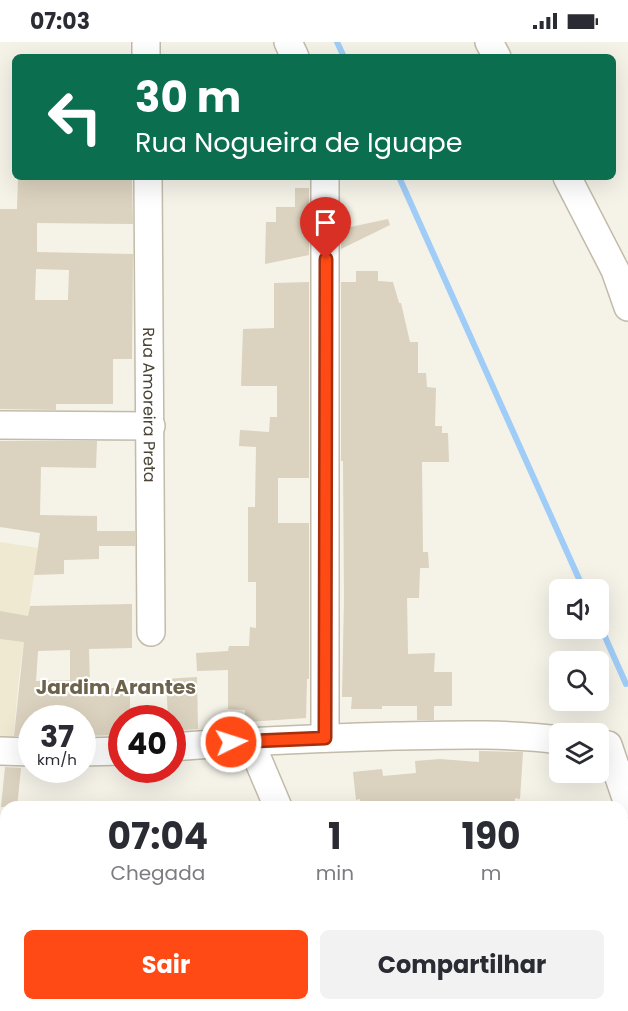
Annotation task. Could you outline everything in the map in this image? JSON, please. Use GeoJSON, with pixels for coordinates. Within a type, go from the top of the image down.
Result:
{"type":"FeatureCollection","features":[{"type":"Feature","properties":{"kind":"street","name":"Rua Amoreira Preta"},"geometry":{"type":"LineString","coordinates":[[148,180],[151,632]]}},
{"type":"Feature","properties":{"kind":"street"},"geometry":{"type":"LineString","coordinates":[[325,180],[325,738]]}},
{"type":"Feature","properties":{"kind":"street"},"geometry":{"type":"LineString","coordinates":[[569,180],[615,270],[628,308]]}},
{"type":"Feature","properties":{"kind":"street"},"geometry":{"type":"LineString","coordinates":[[0,425],[150,426]]}},
{"type":"Feature","properties":{"kind":"street"},"geometry":{"type":"LineString","coordinates":[[186,746],[325,738],[530,736],[549,739]]}},
{"type":"Feature","properties":{"kind":"street"},"geometry":{"type":"LineString","coordinates":[[250,741],[275,801]]}},
{"type":"Feature","properties":{"kind":"street"},"geometry":{"type":"LineString","coordinates":[[612,747],[627,801]]}},
{"type":"Feature","properties":{"kind":"street"},"geometry":{"type":"LineString","coordinates":[[0,751],[18,752]]}},
{"type":"Feature","properties":{"kind":"shaded area"},"geometry":{"type":"Polygon","coordinates":[[[0,542],[38,548],[19,677],[13,741],[0,739],[0,542]]]}},
{"type":"Feature","properties":{"kind":"building"},"geometry":{"type":"Polygon","coordinates":[[[18,180],[132,180],[133,224],[37,223],[37,252],[133,254],[132,359],[113,359],[113,404],[56,404],[56,410],[0,409],[0,209],[17,209],[18,180]],[[36,269],[35,300],[68,300],[69,270],[36,269]]]}},
{"type":"Feature","properties":{"kind":"building"},"geometry":{"type":"Polygon","coordinates":[[[295,188],[309,188],[309,255],[265,264],[266,222],[276,222],[276,207],[295,207],[295,188]]]}},
{"type":"Feature","properties":{"kind":"building"},"geometry":{"type":"Polygon","coordinates":[[[388,219],[390,225],[341,249],[341,229],[388,219]]]}},
{"type":"Feature","properties":{"kind":"building"},"geometry":{"type":"Polygon","coordinates":[[[356,271],[378,271],[378,281],[393,282],[399,303],[401,303],[410,342],[418,342],[418,373],[426,373],[427,387],[436,388],[435,426],[442,426],[442,433],[448,433],[449,462],[422,462],[423,552],[428,552],[429,568],[420,568],[419,598],[407,598],[408,654],[435,653],[434,672],[452,672],[452,706],[434,706],[434,720],[417,720],[417,706],[351,709],[352,697],[342,697],[344,598],[341,282],[356,282],[356,271]]]}},
{"type":"Feature","properties":{"kind":"building"},"geometry":{"type":"Polygon","coordinates":[[[309,282],[309,478],[278,478],[278,523],[309,523],[309,679],[307,679],[306,718],[245,722],[245,710],[228,709],[228,670],[197,671],[196,653],[228,651],[229,646],[249,646],[250,627],[256,628],[256,582],[248,582],[248,507],[255,507],[256,447],[239,446],[240,430],[269,432],[270,417],[277,417],[277,386],[241,386],[243,329],[274,328],[274,283],[309,282]]]}},
{"type":"Feature","properties":{"kind":"building"},"geometry":{"type":"Polygon","coordinates":[[[0,441],[97,441],[96,468],[41,467],[40,515],[97,516],[97,531],[135,531],[135,546],[99,546],[99,559],[64,560],[64,574],[34,575],[40,533],[0,527],[0,441]]]}},
{"type":"Feature","properties":{"kind":"building"},"geometry":{"type":"Polygon","coordinates":[[[132,604],[132,648],[89,649],[90,687],[115,688],[115,694],[130,694],[130,705],[108,705],[108,735],[96,736],[96,705],[18,705],[18,736],[14,736],[24,642],[0,639],[0,611],[28,616],[30,606],[132,604]],[[70,650],[38,651],[36,681],[70,680],[70,650]]]}},
{"type":"Feature","properties":{"kind":"building"},"geometry":{"type":"Polygon","coordinates":[[[197,677],[198,729],[186,730],[186,705],[167,705],[166,679],[197,677]]]}},
{"type":"Feature","properties":{"kind":"building"},"geometry":{"type":"Polygon","coordinates":[[[479,751],[523,752],[520,799],[515,798],[515,801],[356,800],[353,772],[382,769],[383,776],[416,773],[415,761],[440,759],[479,762],[479,751]]]}},
{"type":"Feature","properties":{"kind":"building"},"geometry":{"type":"Polygon","coordinates":[[[5,767],[18,768],[18,801],[2,801],[5,767]]]}},
{"type":"Feature","properties":{"kind":"waterway"},"geometry":{"type":"LineString","coordinates":[[337,42],[343,54]]}},
{"type":"Feature","properties":{"kind":"waterway"},"geometry":{"type":"LineString","coordinates":[[400,180],[579,579]]}},
{"type":"Feature","properties":{"kind":"waterway"},"geometry":{"type":"LineString","coordinates":[[606,639],[626,684]]}},
{"type":"Feature","properties":{"kind":"district","name":"Jardim Arantes"},"geometry":{"type":"Point","coordinates":[116,687]}},
{"type":"Feature","properties":{"kind":"route"},"geometry":{"type":"LineString","coordinates":[[231,742],[325,738],[326,259]]}}]}
